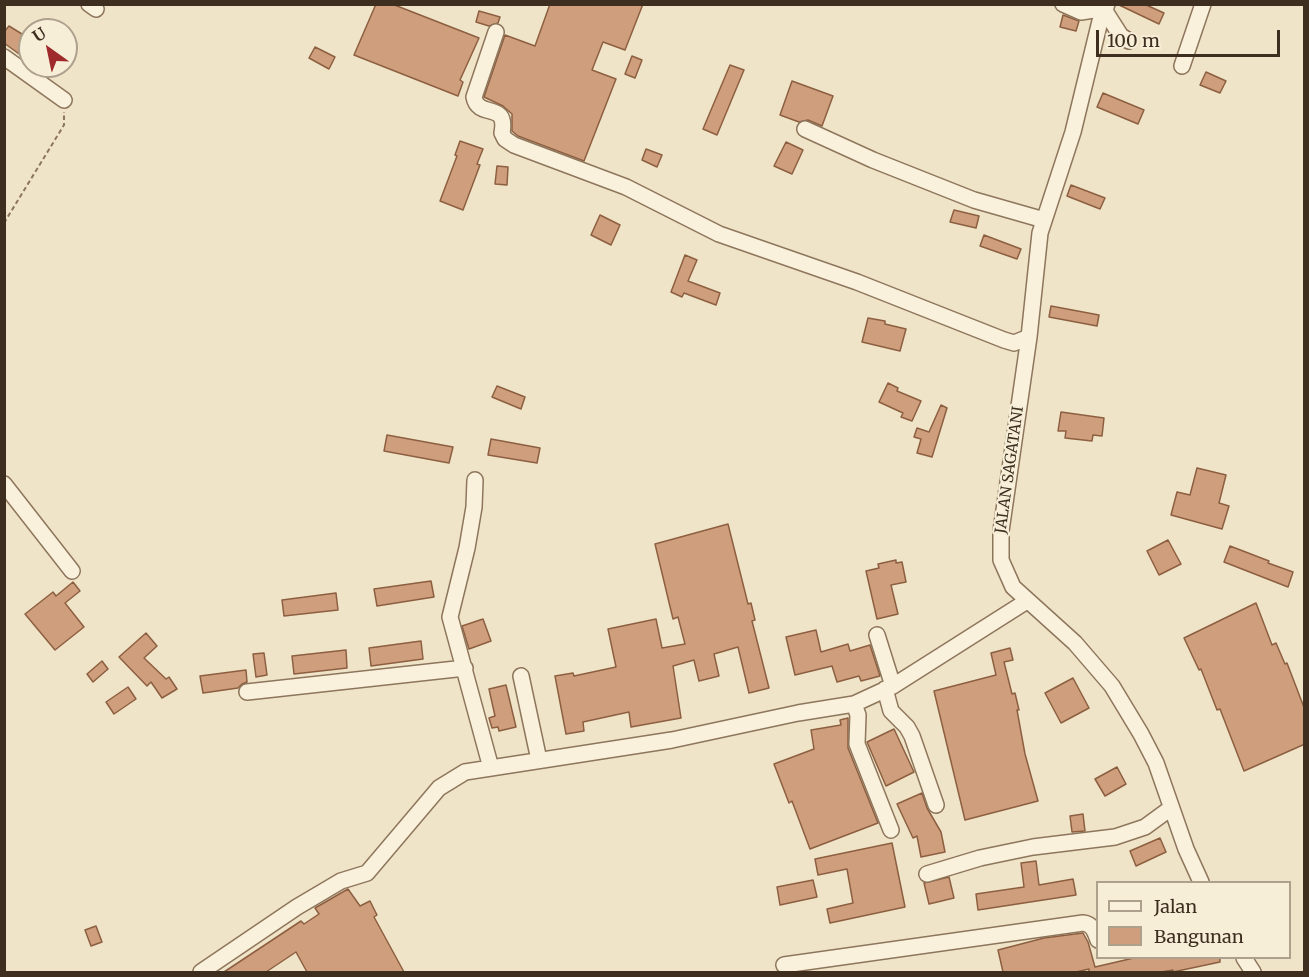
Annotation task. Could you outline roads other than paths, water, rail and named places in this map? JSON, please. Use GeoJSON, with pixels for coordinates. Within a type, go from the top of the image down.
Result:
{"type":"FeatureCollection","features":[{"type":"Feature","properties":{"kind":"street"},"geometry":{"type":"LineString","coordinates":[[1063,4],[1081,12],[1106,8],[1121,36],[1130,41]]}},
{"type":"Feature","properties":{"kind":"street"},"geometry":{"type":"LineString","coordinates":[[1182,66],[1203,4]]}},
{"type":"Feature","properties":{"kind":"street","name":"JALAN SAGATANI"},"geometry":{"type":"LineString","coordinates":[[1106,8],[1100,21],[1072,132],[1044,220],[1038,250],[1029,337],[1001,531],[1001,560],[1013,587],[1075,643],[1112,686],[1156,763],[1186,849],[1202,881]]}},
{"type":"Feature","properties":{"kind":"street"},"geometry":{"type":"LineString","coordinates":[[496,32],[474,97],[480,108],[498,113],[502,117],[504,122],[502,133],[514,145],[626,187],[719,234],[857,282],[1004,340],[1014,343],[1029,337]]}},
{"type":"Feature","properties":{"kind":"street"},"geometry":{"type":"LineString","coordinates":[[4,57],[64,100]]}},
{"type":"Feature","properties":{"kind":"street"},"geometry":{"type":"LineString","coordinates":[[805,129],[873,160],[974,200],[1044,220]]}},
{"type":"Feature","properties":{"kind":"street"},"geometry":{"type":"LineString","coordinates":[[475,480],[474,507],[467,548],[450,617],[491,768]]}},
{"type":"Feature","properties":{"kind":"street"},"geometry":{"type":"LineString","coordinates":[[4,484],[72,572]]}},
{"type":"Feature","properties":{"kind":"street"},"geometry":{"type":"LineString","coordinates":[[201,972],[297,907],[341,881],[367,873],[439,788],[465,772],[672,740],[798,713],[854,704],[889,687],[1027,601]]}},
{"type":"Feature","properties":{"kind":"street"},"geometry":{"type":"LineString","coordinates":[[877,635],[889,687],[891,711],[912,736],[936,805]]}},
{"type":"Feature","properties":{"kind":"street"},"geometry":{"type":"LineString","coordinates":[[247,692],[465,669]]}},
{"type":"Feature","properties":{"kind":"street"},"geometry":{"type":"LineString","coordinates":[[521,676],[539,760]]}},
{"type":"Feature","properties":{"kind":"street"},"geometry":{"type":"LineString","coordinates":[[854,704],[858,715],[857,744],[891,830]]}},
{"type":"Feature","properties":{"kind":"street"},"geometry":{"type":"LineString","coordinates":[[927,874],[980,858],[1033,847],[1115,837],[1145,826],[1172,808]]}},
{"type":"Feature","properties":{"kind":"street"},"geometry":{"type":"LineString","coordinates":[[784,965],[1083,923],[1094,929],[1096,934]]}},
{"type":"Feature","properties":{"kind":"street"},"geometry":{"type":"LineString","coordinates":[[1245,959],[1253,972]]}}]}
